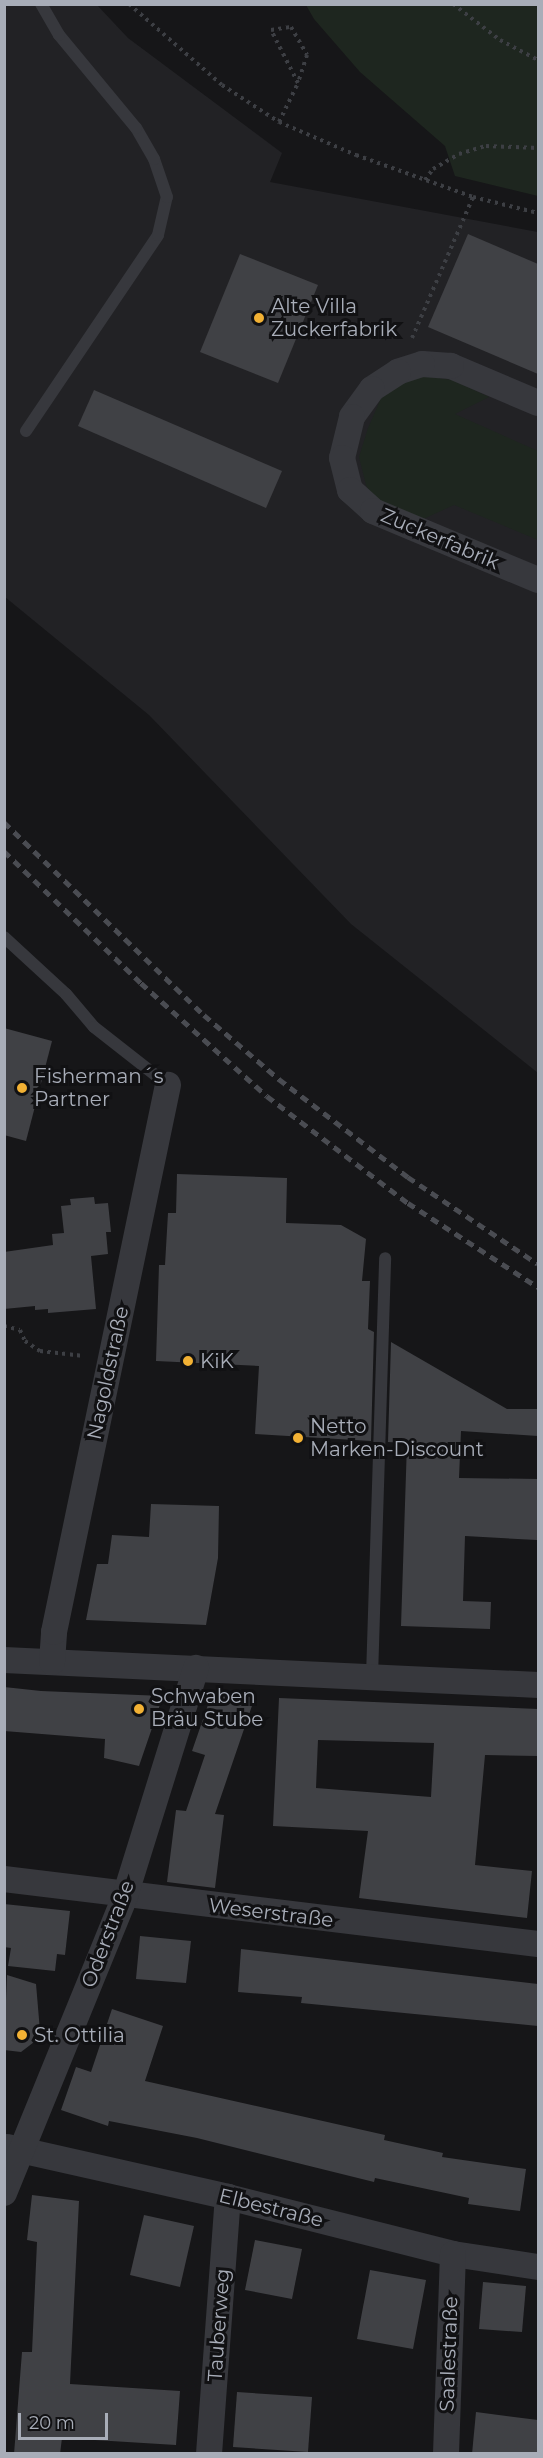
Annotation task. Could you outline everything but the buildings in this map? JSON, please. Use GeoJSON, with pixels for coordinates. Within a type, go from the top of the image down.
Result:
{"type":"FeatureCollection","features":[{"type":"Feature","properties":{"kind":"street","name":"Zuckerfabrik"},"geometry":{"type":"LineString","coordinates":[[538,403],[451,366],[422,364],[398,372],[372,389],[352,417],[342,458],[350,490],[373,511],[538,580]]}},
{"type":"Feature","properties":{"kind":"street","name":"Nagoldstraße"},"geometry":{"type":"LineString","coordinates":[[52,1662],[54,1632],[168,1085]]}},
{"type":"Feature","properties":{"kind":"street"},"geometry":{"type":"LineString","coordinates":[[4,1660],[538,1685]]}},
{"type":"Feature","properties":{"kind":"street","name":"Oderstraße"},"geometry":{"type":"LineString","coordinates":[[4,2193],[13,2149],[125,1896],[196,1668]]}},
{"type":"Feature","properties":{"kind":"street","name":"Weserstraße"},"geometry":{"type":"LineString","coordinates":[[4,1878],[125,1896],[538,1944]]}},
{"type":"Feature","properties":{"kind":"street","name":"Elbestraße"},"geometry":{"type":"LineString","coordinates":[[13,2149],[228,2197],[453,2254],[538,2268]]}},
{"type":"Feature","properties":{"kind":"street","name":"Tauberweg"},"geometry":{"type":"LineString","coordinates":[[210,2454],[228,2197]]}},
{"type":"Feature","properties":{"kind":"street","name":"Saalestraße"},"geometry":{"type":"LineString","coordinates":[[446,2454],[453,2254]]}},
{"type":"Feature","properties":{"kind":"lane"},"geometry":{"type":"LineString","coordinates":[[26,431],[158,235],[167,197],[154,159],[136,128],[59,35],[41,4]]}},
{"type":"Feature","properties":{"kind":"lane"},"geometry":{"type":"LineString","coordinates":[[4,937],[66,994],[94,1027],[168,1085]]}},
{"type":"Feature","properties":{"kind":"lane"},"geometry":{"type":"LineString","coordinates":[[372,1677],[385,1258]]}},
{"type":"Feature","properties":{"kind":"path"},"geometry":{"type":"LineString","coordinates":[[129,4],[222,85],[279,122],[473,197],[538,213]]}},
{"type":"Feature","properties":{"kind":"path"},"geometry":{"type":"LineString","coordinates":[[453,4],[500,40],[538,60]]}},
{"type":"Feature","properties":{"kind":"path"},"geometry":{"type":"LineString","coordinates":[[279,122],[298,83],[307,55],[291,27],[271,30],[298,83]]}},
{"type":"Feature","properties":{"kind":"path"},"geometry":{"type":"LineString","coordinates":[[425,180],[433,169],[459,154],[486,146],[538,148]]}},
{"type":"Feature","properties":{"kind":"path"},"geometry":{"type":"LineString","coordinates":[[398,372],[473,197]]}},
{"type":"Feature","properties":{"kind":"path"},"geometry":{"type":"LineString","coordinates":[[4,1326],[20,1330],[25,1341],[40,1351],[111,1360]]}},
{"type":"Feature","properties":{"kind":"shaded area"},"geometry":{"type":"Polygon","coordinates":[[[4,5],[97,5],[128,38],[282,153],[270,182],[538,232],[538,1073],[351,924],[149,715],[5,597],[4,5]]]}},
{"type":"Feature","properties":{"kind":"shaded area"},"geometry":{"type":"Polygon","coordinates":[[[306,5],[538,5],[538,196],[455,176],[445,146],[360,72],[314,19],[306,5]]]}},
{"type":"Feature","properties":{"kind":"shaded area"},"geometry":{"type":"Polygon","coordinates":[[[419,375],[452,380],[489,397],[455,414],[538,451],[538,540],[454,505],[419,521],[387,508],[372,495],[366,485],[359,457],[368,428],[382,396],[419,375]]]}},
{"type":"Feature","properties":{"kind":"railway"},"geometry":{"type":"LineString","coordinates":[[4,822],[204,1015],[279,1079],[408,1177],[538,1264]]}},
{"type":"Feature","properties":{"kind":"railway"},"geometry":{"type":"LineString","coordinates":[[4,851],[141,983],[267,1096],[408,1203],[538,1287]]}},
{"type":"Feature","properties":{"kind":"place","name":"Alte Villa Zuckerfabrik"},"geometry":{"type":"Point","coordinates":[259,318]}},
{"type":"Feature","properties":{"kind":"place","name":"Fisherman´s Partner"},"geometry":{"type":"Point","coordinates":[22,1088]}},
{"type":"Feature","properties":{"kind":"place","name":"KiK"},"geometry":{"type":"Point","coordinates":[188,1361]}},
{"type":"Feature","properties":{"kind":"place","name":"Netto Marken-Discount"},"geometry":{"type":"Point","coordinates":[298,1438]}},
{"type":"Feature","properties":{"kind":"place","name":"Schwaben Bräu Stube"},"geometry":{"type":"Point","coordinates":[139,1709]}},
{"type":"Feature","properties":{"kind":"place","name":"St. Ottilia"},"geometry":{"type":"Point","coordinates":[22,2035]}}]}
